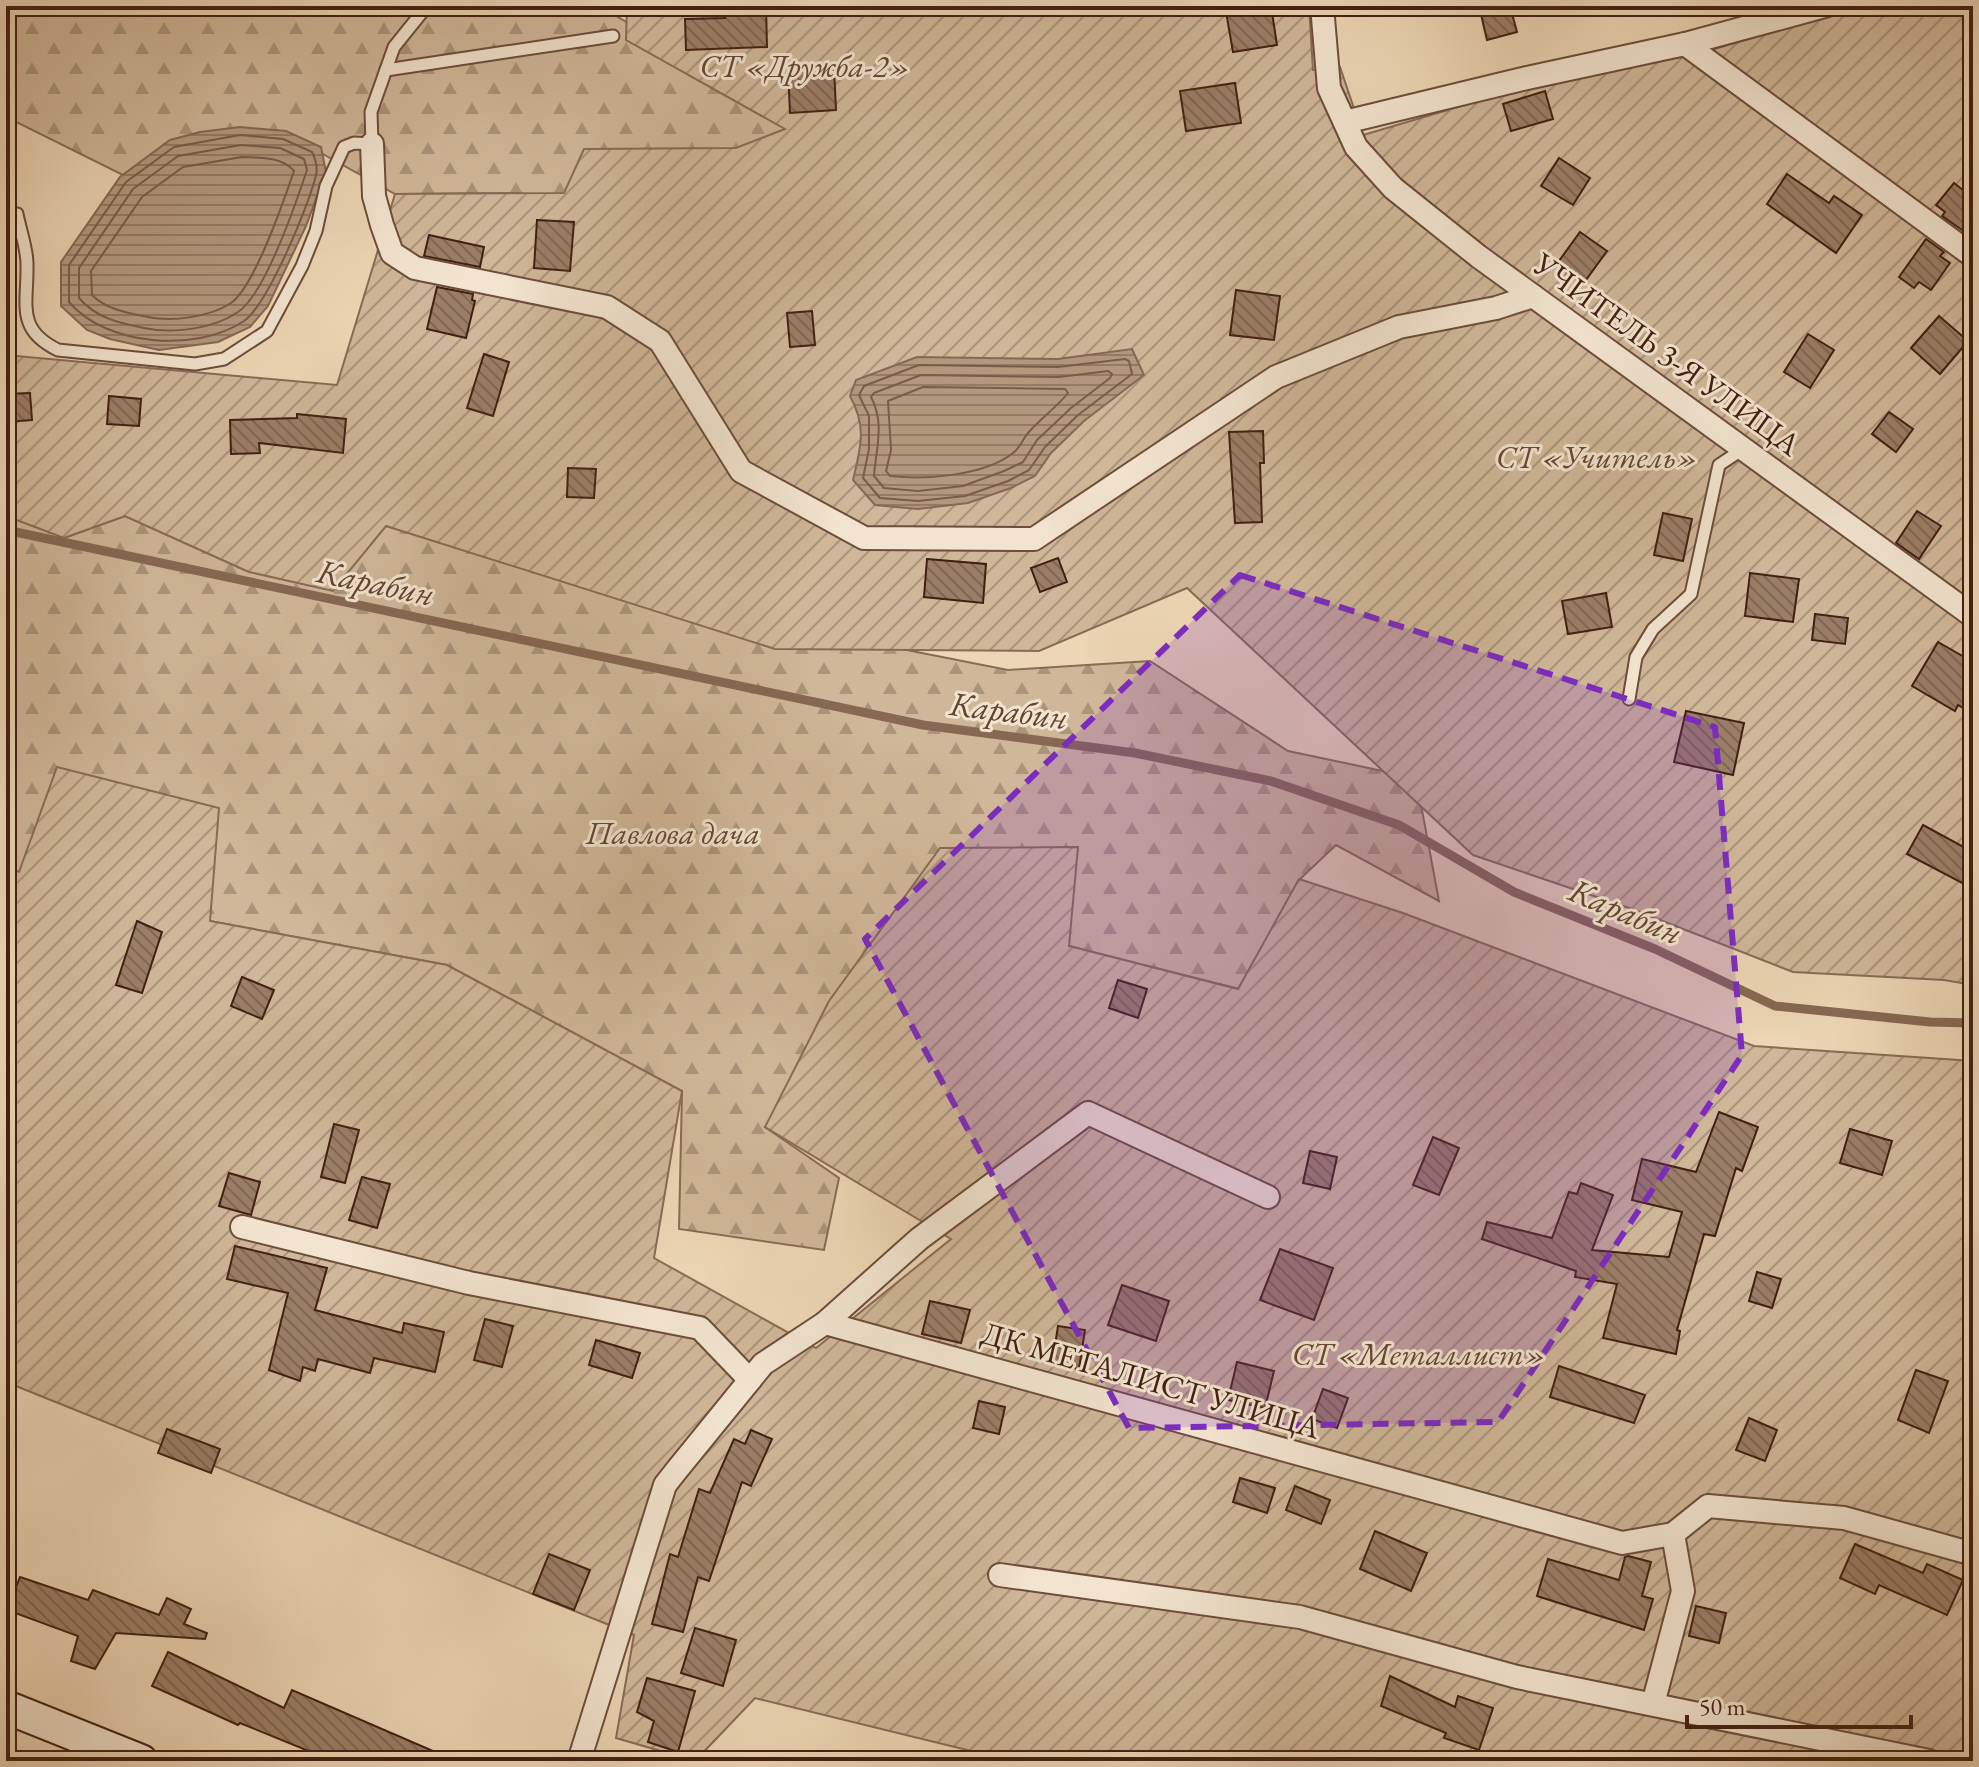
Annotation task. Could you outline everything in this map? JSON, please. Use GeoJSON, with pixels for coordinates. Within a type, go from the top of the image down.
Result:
{"type":"FeatureCollection","features":[{"type":"Feature","properties":{"kind":"street","name":"УЧИТЕЛЬ 3-Я УЛИЦА"},"geometry":{"type":"LineString","coordinates":[[1322,6],[1329,88],[1356,147],[1393,188],[1533,296],[1973,616]]}},
{"type":"Feature","properties":{"kind":"street"},"geometry":{"type":"LineString","coordinates":[[1345,122],[1685,44],[1825,6]]}},
{"type":"Feature","properties":{"kind":"street"},"geometry":{"type":"LineString","coordinates":[[1685,44],[1973,256]]}},
{"type":"Feature","properties":{"kind":"street"},"geometry":{"type":"LineString","coordinates":[[372,144],[374,196],[392,253],[415,268],[607,307],[660,341],[741,471],[864,538],[1034,539],[1276,377],[1399,327],[1496,308],[1533,296]]}},
{"type":"Feature","properties":{"kind":"street"},"geometry":{"type":"LineString","coordinates":[[579,1761],[665,1485],[763,1364],[825,1323],[919,1239],[1088,1113],[1268,1197]]}},
{"type":"Feature","properties":{"kind":"street"},"geometry":{"type":"LineString","coordinates":[[242,1227],[469,1283],[700,1328],[750,1380]]}},
{"type":"Feature","properties":{"kind":"street","name":"ДК МЕТАЛИСТ УЛИЦА"},"geometry":{"type":"LineString","coordinates":[[825,1323],[1622,1543],[1673,1534],[1708,1506],[1844,1518],[1973,1554]]}},
{"type":"Feature","properties":{"kind":"street"},"geometry":{"type":"LineString","coordinates":[[1653,1704],[1683,1591],[1673,1534]]}},
{"type":"Feature","properties":{"kind":"street"},"geometry":{"type":"LineString","coordinates":[[1000,1575],[1300,1617],[1517,1677],[1929,1761]]}},
{"type":"Feature","properties":{"kind":"street"},"geometry":{"type":"LineString","coordinates":[[6,1707],[141,1761]]}},
{"type":"Feature","properties":{"kind":"lane"},"geometry":{"type":"LineString","coordinates":[[6,213],[17,214],[27,261],[25,307],[39,341],[58,350],[195,364],[224,359],[267,331],[302,266],[316,231],[326,186],[344,147],[354,143],[372,144],[371,112],[394,47],[427,6]]}},
{"type":"Feature","properties":{"kind":"lane"},"geometry":{"type":"LineString","coordinates":[[386,70],[613,36]]}},
{"type":"Feature","properties":{"kind":"lane"},"geometry":{"type":"LineString","coordinates":[[1629,699],[1636,657],[1653,629],[1691,594],[1719,465],[1744,449]]}},
{"type":"Feature","properties":{"kind":"highlighted area"},"geometry":{"type":"Polygon","coordinates":[[[1240,575],[1715,727],[1742,1055],[1498,1422],[1129,1428],[865,939],[1240,575]]]}},
{"type":"Feature","properties":{"kind":"green space"},"geometry":{"type":"Polygon","coordinates":[[[6,6],[620,6],[618,17],[695,62],[771,73],[788,138],[582,208],[520,193],[395,194],[303,143],[145,186],[6,117],[6,6]]]}},
{"type":"Feature","properties":{"kind":"green space","name":"СТ «Учитель»"},"geometry":{"type":"Polygon","coordinates":[[[627,6],[1309,6],[1313,70],[1340,67],[1363,135],[1516,90],[1711,50],[1859,6],[1973,6],[1973,985],[1944,980],[1793,972],[1632,909],[1473,855],[1187,588],[1039,651],[775,649],[386,526],[333,591],[249,572],[125,516],[64,538],[6,516],[6,355],[337,385],[395,194],[564,193],[584,149],[736,148],[785,129],[626,40],[627,6]]]}},
{"type":"Feature","properties":{"kind":"green space","name":"Павлова дача"},"geometry":{"type":"Polygon","coordinates":[[[6,487],[64,538],[125,516],[249,572],[386,526],[805,630],[1008,670],[1150,661],[1288,751],[1416,778],[1439,901],[1336,845],[1299,880],[1239,989],[1069,946],[765,1127],[839,1178],[824,1250],[679,1229],[682,1091],[447,965],[210,921],[19,873],[6,866],[6,487]]]}},
{"type":"Feature","properties":{"kind":"green space","name":"СТ «Металлист»"},"geometry":{"type":"Polygon","coordinates":[[[57,767],[219,808],[210,921],[447,965],[682,1091],[654,1258],[816,1348],[951,1239],[765,1127],[829,1001],[940,848],[1078,847],[1069,946],[1238,989],[1299,879],[1403,913],[1754,1046],[1973,1061],[1973,1761],[1012,1761],[755,1698],[695,1761],[616,1738],[634,1635],[6,1382],[6,866],[19,872],[57,767]]]}},
{"type":"Feature","properties":{"kind":"water"},"geometry":{"type":"Polygon","coordinates":[[[240,127],[286,131],[321,147],[326,172],[306,226],[268,306],[250,327],[218,342],[159,350],[110,339],[87,330],[61,306],[61,262],[120,177],[170,140],[240,127]]]}},
{"type":"Feature","properties":{"kind":"water"},"geometry":{"type":"Polygon","coordinates":[[[1132,349],[1144,375],[1084,421],[1051,453],[1035,476],[1011,488],[968,503],[918,509],[875,505],[853,480],[861,437],[859,417],[850,396],[856,380],[917,357],[1058,359],[1132,349]]]}},
{"type":"Feature","properties":{"kind":"building"},"geometry":{"type":"Polygon","coordinates":[[[725,6],[766,6],[767,47],[686,50],[685,19],[725,18],[725,6]]]}},
{"type":"Feature","properties":{"kind":"building"},"geometry":{"type":"Polygon","coordinates":[[[1225,6],[1271,6],[1277,45],[1233,52],[1225,6]]]}},
{"type":"Feature","properties":{"kind":"building"},"geometry":{"type":"Polygon","coordinates":[[[1479,6],[1510,6],[1517,32],[1487,40],[1479,6]]]}},
{"type":"Feature","properties":{"kind":"building"},"geometry":{"type":"Polygon","coordinates":[[[834,68],[836,110],[790,113],[788,70],[834,68]]]}},
{"type":"Feature","properties":{"kind":"building"},"geometry":{"type":"Polygon","coordinates":[[[1235,83],[1241,123],[1186,131],[1180,91],[1235,83]]]}},
{"type":"Feature","properties":{"kind":"building"},"geometry":{"type":"Polygon","coordinates":[[[1545,91],[1553,119],[1511,131],[1503,104],[1545,91]]]}},
{"type":"Feature","properties":{"kind":"building"},"geometry":{"type":"Polygon","coordinates":[[[1559,158],[1590,178],[1573,205],[1541,186],[1559,158]]]}},
{"type":"Feature","properties":{"kind":"building"},"geometry":{"type":"Polygon","coordinates":[[[1787,174],[1829,203],[1834,196],[1862,215],[1836,253],[1767,204],[1787,174]]]}},
{"type":"Feature","properties":{"kind":"building"},"geometry":{"type":"Polygon","coordinates":[[[1954,183],[1973,198],[1973,217],[1962,230],[1942,216],[1945,212],[1936,205],[1954,183]]]}},
{"type":"Feature","properties":{"kind":"building"},"geometry":{"type":"Polygon","coordinates":[[[537,220],[574,222],[570,271],[534,268],[537,220]]]}},
{"type":"Feature","properties":{"kind":"building"},"geometry":{"type":"Polygon","coordinates":[[[1580,232],[1607,251],[1583,284],[1556,265],[1580,232]]]}},
{"type":"Feature","properties":{"kind":"building"},"geometry":{"type":"Polygon","coordinates":[[[429,235],[484,247],[480,267],[424,256],[429,235]]]}},
{"type":"Feature","properties":{"kind":"building"},"geometry":{"type":"Polygon","coordinates":[[[1926,239],[1944,252],[1940,256],[1950,263],[1931,290],[1919,282],[1914,288],[1899,277],[1926,239]]]}},
{"type":"Feature","properties":{"kind":"building"},"geometry":{"type":"Polygon","coordinates":[[[437,287],[473,294],[472,300],[475,301],[466,338],[427,329],[437,287]]]}},
{"type":"Feature","properties":{"kind":"building"},"geometry":{"type":"Polygon","coordinates":[[[1236,290],[1280,296],[1274,340],[1230,335],[1236,290]]]}},
{"type":"Feature","properties":{"kind":"building"},"geometry":{"type":"Polygon","coordinates":[[[812,311],[815,345],[790,347],[787,313],[812,311]]]}},
{"type":"Feature","properties":{"kind":"building"},"geometry":{"type":"Polygon","coordinates":[[[1939,316],[1968,341],[1940,374],[1911,348],[1939,316]]]}},
{"type":"Feature","properties":{"kind":"building"},"geometry":{"type":"Polygon","coordinates":[[[1808,334],[1834,350],[1810,388],[1784,372],[1808,334]]]}},
{"type":"Feature","properties":{"kind":"building"},"geometry":{"type":"Polygon","coordinates":[[[484,354],[509,362],[493,416],[467,408],[484,354]]]}},
{"type":"Feature","properties":{"kind":"building"},"geometry":{"type":"Polygon","coordinates":[[[30,393],[32,420],[6,422],[6,394],[30,393]]]}},
{"type":"Feature","properties":{"kind":"building"},"geometry":{"type":"Polygon","coordinates":[[[109,396],[141,399],[139,426],[107,424],[109,396]]]}},
{"type":"Feature","properties":{"kind":"building"},"geometry":{"type":"Polygon","coordinates":[[[1889,412],[1913,429],[1896,452],[1872,434],[1889,412]]]}},
{"type":"Feature","properties":{"kind":"building"},"geometry":{"type":"Polygon","coordinates":[[[297,414],[346,419],[343,453],[259,443],[260,453],[231,454],[230,420],[297,418],[297,414]]]}},
{"type":"Feature","properties":{"kind":"building"},"geometry":{"type":"Polygon","coordinates":[[[1263,431],[1264,463],[1260,463],[1262,522],[1235,523],[1229,432],[1263,431]]]}},
{"type":"Feature","properties":{"kind":"building"},"geometry":{"type":"Polygon","coordinates":[[[568,468],[596,469],[594,498],[567,497],[568,468]]]}},
{"type":"Feature","properties":{"kind":"building"},"geometry":{"type":"Polygon","coordinates":[[[1917,511],[1941,526],[1919,559],[1896,543],[1917,511]]]}},
{"type":"Feature","properties":{"kind":"building"},"geometry":{"type":"Polygon","coordinates":[[[1663,513],[1692,519],[1683,561],[1654,555],[1663,513]]]}},
{"type":"Feature","properties":{"kind":"building"},"geometry":{"type":"Polygon","coordinates":[[[1058,558],[1067,582],[1040,592],[1031,568],[1058,558]]]}},
{"type":"Feature","properties":{"kind":"building"},"geometry":{"type":"Polygon","coordinates":[[[927,559],[986,564],[983,603],[924,597],[927,559]]]}},
{"type":"Feature","properties":{"kind":"building"},"geometry":{"type":"Polygon","coordinates":[[[1750,573],[1799,579],[1793,622],[1745,616],[1750,573]]]}},
{"type":"Feature","properties":{"kind":"building"},"geometry":{"type":"Polygon","coordinates":[[[1606,593],[1612,627],[1568,634],[1562,601],[1606,593]]]}},
{"type":"Feature","properties":{"kind":"building"},"geometry":{"type":"Polygon","coordinates":[[[1815,614],[1848,618],[1845,644],[1812,640],[1815,614]]]}},
{"type":"Feature","properties":{"kind":"building"},"geometry":{"type":"Polygon","coordinates":[[[1938,642],[1973,662],[1973,714],[1958,705],[1955,711],[1912,686],[1938,642]]]}},
{"type":"Feature","properties":{"kind":"building"},"geometry":{"type":"Polygon","coordinates":[[[1686,711],[1744,723],[1733,775],[1674,762],[1686,711]]]}},
{"type":"Feature","properties":{"kind":"building"},"geometry":{"type":"Polygon","coordinates":[[[1923,825],[1973,852],[1973,869],[1964,884],[1907,854],[1923,825]]]}},
{"type":"Feature","properties":{"kind":"building"},"geometry":{"type":"Polygon","coordinates":[[[137,921],[162,932],[142,993],[116,985],[137,921]]]}},
{"type":"Feature","properties":{"kind":"building"},"geometry":{"type":"Polygon","coordinates":[[[242,977],[274,990],[262,1019],[231,1006],[242,977]]]}},
{"type":"Feature","properties":{"kind":"building"},"geometry":{"type":"Polygon","coordinates":[[[1118,980],[1147,989],[1138,1018],[1109,1008],[1118,980]]]}},
{"type":"Feature","properties":{"kind":"building"},"geometry":{"type":"Polygon","coordinates":[[[1719,1112],[1758,1127],[1742,1171],[1736,1168],[1715,1236],[1704,1234],[1677,1330],[1680,1331],[1676,1354],[1603,1338],[1617,1284],[1575,1277],[1576,1271],[1482,1239],[1487,1222],[1552,1238],[1569,1192],[1577,1194],[1581,1183],[1613,1195],[1592,1250],[1669,1257],[1682,1212],[1632,1200],[1642,1159],[1696,1172],[1719,1112]]]}},
{"type":"Feature","properties":{"kind":"building"},"geometry":{"type":"Polygon","coordinates":[[[334,1124],[359,1130],[345,1183],[321,1177],[334,1124]]]}},
{"type":"Feature","properties":{"kind":"building"},"geometry":{"type":"Polygon","coordinates":[[[1850,1129],[1892,1141],[1882,1175],[1840,1163],[1850,1129]]]}},
{"type":"Feature","properties":{"kind":"building"},"geometry":{"type":"Polygon","coordinates":[[[1433,1137],[1459,1148],[1439,1195],[1413,1185],[1433,1137]]]}},
{"type":"Feature","properties":{"kind":"building"},"geometry":{"type":"Polygon","coordinates":[[[1310,1151],[1337,1157],[1330,1189],[1303,1183],[1310,1151]]]}},
{"type":"Feature","properties":{"kind":"building"},"geometry":{"type":"Polygon","coordinates":[[[229,1173],[260,1182],[251,1215],[219,1206],[229,1173]]]}},
{"type":"Feature","properties":{"kind":"building"},"geometry":{"type":"Polygon","coordinates":[[[362,1177],[390,1184],[377,1228],[349,1220],[362,1177]]]}},
{"type":"Feature","properties":{"kind":"building"},"geometry":{"type":"Polygon","coordinates":[[[235,1246],[327,1268],[315,1310],[402,1333],[404,1323],[444,1332],[435,1372],[374,1358],[370,1373],[318,1359],[315,1371],[303,1367],[300,1381],[269,1370],[288,1293],[227,1279],[235,1246]]]}},
{"type":"Feature","properties":{"kind":"building"},"geometry":{"type":"Polygon","coordinates":[[[1280,1249],[1333,1268],[1314,1320],[1260,1300],[1280,1249]]]}},
{"type":"Feature","properties":{"kind":"building"},"geometry":{"type":"Polygon","coordinates":[[[1757,1272],[1781,1279],[1772,1308],[1749,1301],[1757,1272]]]}},
{"type":"Feature","properties":{"kind":"building"},"geometry":{"type":"Polygon","coordinates":[[[1122,1285],[1169,1301],[1156,1341],[1108,1325],[1122,1285]]]}},
{"type":"Feature","properties":{"kind":"building"},"geometry":{"type":"Polygon","coordinates":[[[930,1301],[970,1310],[961,1343],[922,1334],[930,1301]]]}},
{"type":"Feature","properties":{"kind":"building"},"geometry":{"type":"Polygon","coordinates":[[[485,1319],[513,1326],[502,1367],[474,1360],[485,1319]]]}},
{"type":"Feature","properties":{"kind":"building"},"geometry":{"type":"Polygon","coordinates":[[[1058,1326],[1085,1330],[1079,1369],[1052,1365],[1058,1326]]]}},
{"type":"Feature","properties":{"kind":"building"},"geometry":{"type":"Polygon","coordinates":[[[596,1340],[640,1353],[632,1378],[589,1365],[596,1340]]]}},
{"type":"Feature","properties":{"kind":"building"},"geometry":{"type":"Polygon","coordinates":[[[1237,1362],[1274,1371],[1265,1408],[1228,1400],[1237,1362]]]}},
{"type":"Feature","properties":{"kind":"building"},"geometry":{"type":"Polygon","coordinates":[[[1559,1366],[1645,1395],[1634,1423],[1550,1397],[1559,1366]]]}},
{"type":"Feature","properties":{"kind":"building"},"geometry":{"type":"Polygon","coordinates":[[[1916,1370],[1948,1381],[1929,1433],[1898,1420],[1916,1370]]]}},
{"type":"Feature","properties":{"kind":"building"},"geometry":{"type":"Polygon","coordinates":[[[1323,1389],[1348,1398],[1337,1428],[1312,1419],[1323,1389]]]}},
{"type":"Feature","properties":{"kind":"building"},"geometry":{"type":"Polygon","coordinates":[[[979,1401],[1005,1407],[999,1434],[973,1428],[979,1401]]]}},
{"type":"Feature","properties":{"kind":"building"},"geometry":{"type":"Polygon","coordinates":[[[1749,1418],[1777,1430],[1765,1461],[1736,1450],[1749,1418]]]}},
{"type":"Feature","properties":{"kind":"building"},"geometry":{"type":"Polygon","coordinates":[[[167,1429],[220,1449],[211,1473],[158,1453],[167,1429]]]}},
{"type":"Feature","properties":{"kind":"building"},"geometry":{"type":"Polygon","coordinates":[[[751,1430],[772,1439],[751,1486],[742,1482],[709,1581],[698,1577],[683,1632],[652,1624],[670,1554],[678,1557],[699,1489],[710,1493],[734,1439],[745,1444],[751,1430]]]}},
{"type":"Feature","properties":{"kind":"building"},"geometry":{"type":"Polygon","coordinates":[[[1240,1478],[1275,1488],[1267,1513],[1233,1502],[1240,1478]]]}},
{"type":"Feature","properties":{"kind":"building"},"geometry":{"type":"Polygon","coordinates":[[[1295,1486],[1330,1500],[1321,1524],[1286,1510],[1295,1486]]]}},
{"type":"Feature","properties":{"kind":"building"},"geometry":{"type":"Polygon","coordinates":[[[1375,1531],[1427,1553],[1411,1591],[1360,1569],[1375,1531]]]}},
{"type":"Feature","properties":{"kind":"building"},"geometry":{"type":"Polygon","coordinates":[[[1855,1544],[1923,1573],[1927,1564],[1963,1580],[1947,1615],[1879,1585],[1875,1594],[1840,1578],[1855,1544]]]}},
{"type":"Feature","properties":{"kind":"building"},"geometry":{"type":"Polygon","coordinates":[[[549,1554],[590,1570],[574,1610],[533,1594],[549,1554]]]}},
{"type":"Feature","properties":{"kind":"building"},"geometry":{"type":"Polygon","coordinates":[[[1625,1557],[1651,1562],[1642,1596],[1653,1599],[1644,1630],[1537,1596],[1548,1559],[1619,1580],[1625,1557]]]}},
{"type":"Feature","properties":{"kind":"building"},"geometry":{"type":"Polygon","coordinates":[[[20,1577],[88,1600],[93,1590],[159,1615],[167,1598],[191,1609],[184,1624],[207,1633],[205,1639],[116,1633],[95,1669],[71,1661],[78,1636],[7,1610],[20,1577]]]}},
{"type":"Feature","properties":{"kind":"building"},"geometry":{"type":"Polygon","coordinates":[[[1696,1606],[1726,1613],[1719,1643],[1689,1636],[1696,1606]]]}},
{"type":"Feature","properties":{"kind":"building"},"geometry":{"type":"Polygon","coordinates":[[[695,1628],[736,1640],[723,1686],[681,1673],[695,1628]]]}},
{"type":"Feature","properties":{"kind":"building"},"geometry":{"type":"Polygon","coordinates":[[[168,1652],[284,1708],[292,1690],[456,1761],[333,1761],[240,1723],[238,1725],[152,1686],[168,1652]]]}},
{"type":"Feature","properties":{"kind":"building"},"geometry":{"type":"Polygon","coordinates":[[[1390,1676],[1455,1707],[1458,1696],[1493,1708],[1479,1750],[1444,1738],[1446,1733],[1381,1706],[1390,1676]]]}},
{"type":"Feature","properties":{"kind":"building"},"geometry":{"type":"Polygon","coordinates":[[[647,1678],[695,1691],[678,1752],[648,1742],[654,1721],[637,1712],[647,1678]]]}},
{"type":"Feature","properties":{"kind":"waterway","name":"Карабин"},"geometry":{"type":"LineString","coordinates":[[6,530],[923,725],[1135,753],[1271,781],[1399,825],[1514,892],[1655,949],[1775,1006],[1930,1022],[1973,1023]]}},
{"type":"Feature","properties":{"kind":"park label","name":"СТ «Дружба-2»"},"geometry":{"type":"Point","coordinates":[805,66]}}]}
